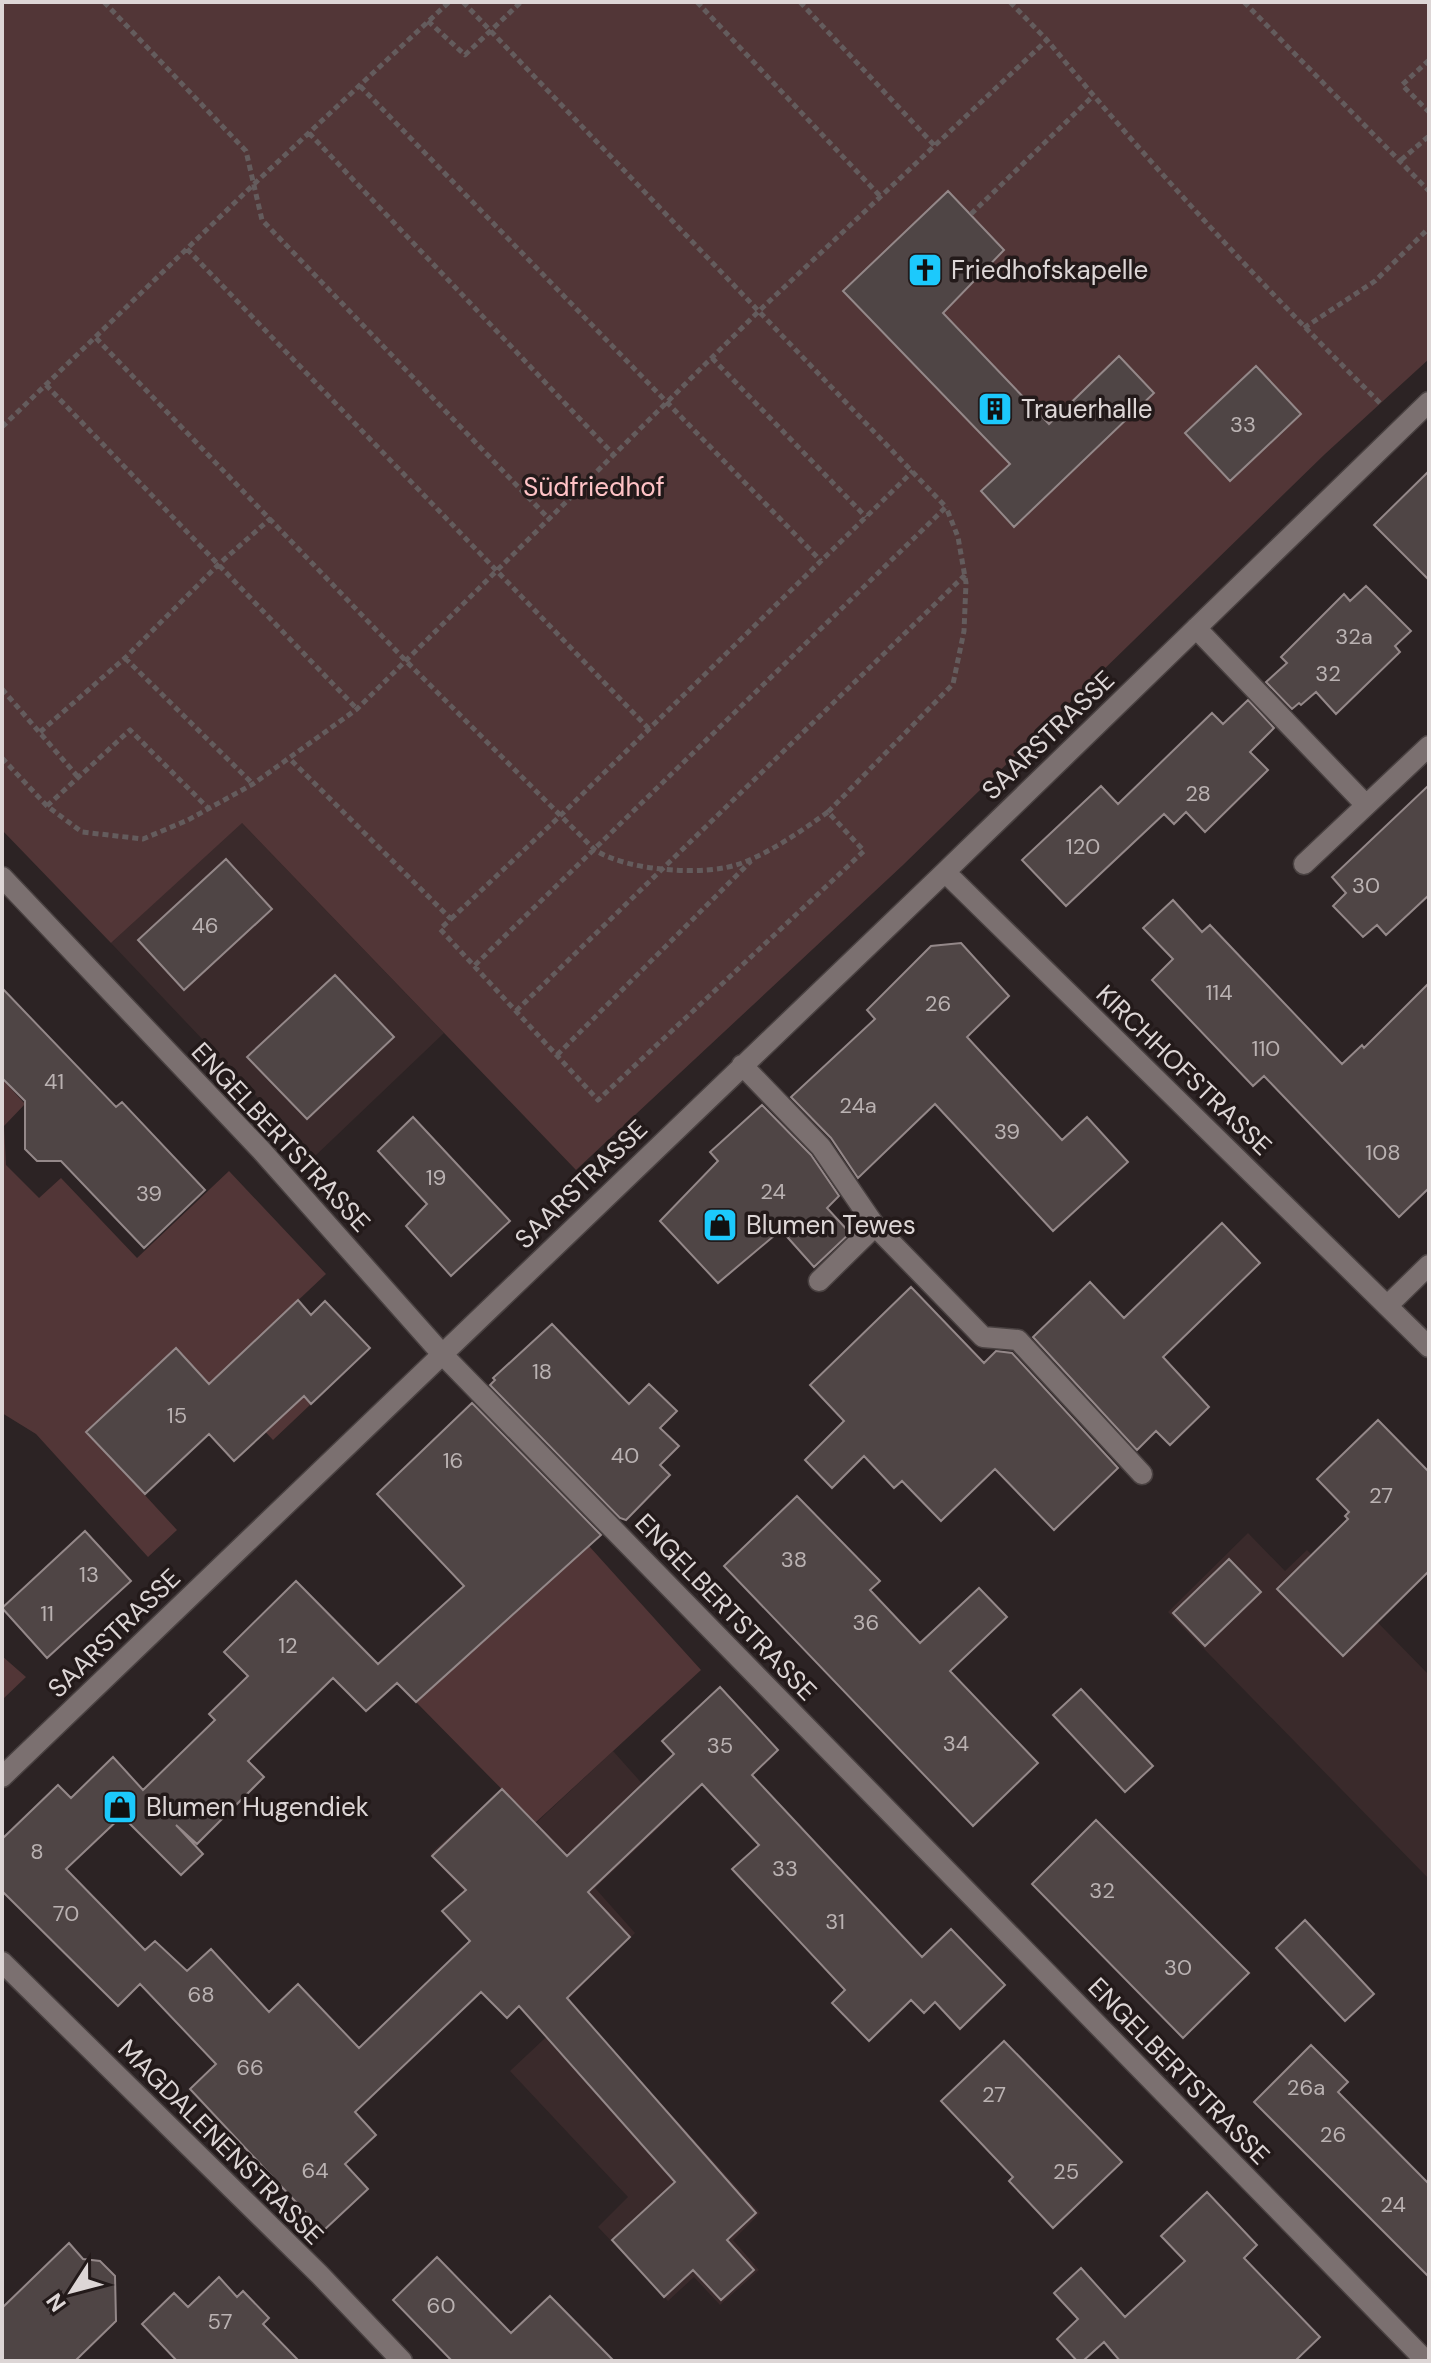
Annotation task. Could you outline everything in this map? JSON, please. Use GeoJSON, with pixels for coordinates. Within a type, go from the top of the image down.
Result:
{"type":"FeatureCollection","features":[{"type":"Feature","properties":{"kind":"street","name":"SAARSTRASSE"},"geometry":{"type":"LineString","coordinates":[[2,1777],[945,872],[1429,402]]}},
{"type":"Feature","properties":{"kind":"street"},"geometry":{"type":"LineString","coordinates":[[1196,628],[1366,805]]}},
{"type":"Feature","properties":{"kind":"street"},"geometry":{"type":"LineString","coordinates":[[1304,864],[1429,746]]}},
{"type":"Feature","properties":{"kind":"street","name":"KIRCHHOFSTRASSE"},"geometry":{"type":"LineString","coordinates":[[945,872],[1429,1347]]}},
{"type":"Feature","properties":{"kind":"street","name":"ENGELBERTSTRASSE"},"geometry":{"type":"LineString","coordinates":[[2,877],[261,1150],[442,1354],[1426,2361]]}},
{"type":"Feature","properties":{"kind":"street"},"geometry":{"type":"LineString","coordinates":[[742,1065],[821,1147],[875,1226],[983,1337],[1018,1340],[1142,1474]]}},
{"type":"Feature","properties":{"kind":"street"},"geometry":{"type":"LineString","coordinates":[[819,1281],[875,1226]]}},
{"type":"Feature","properties":{"kind":"street"},"geometry":{"type":"LineString","coordinates":[[1387,1306],[1429,1265]]}},
{"type":"Feature","properties":{"kind":"street","name":"MAGDALENENSTRASSE"},"geometry":{"type":"LineString","coordinates":[[2,1962],[319,2274],[402,2361]]}},
{"type":"Feature","properties":{"kind":"path"},"geometry":{"type":"LineString","coordinates":[[104,2],[246,151],[262,220],[550,520]]}},
{"type":"Feature","properties":{"kind":"path"},"geometry":{"type":"LineString","coordinates":[[2,427],[253,185],[449,2]]}},
{"type":"Feature","properties":{"kind":"path"},"geometry":{"type":"LineString","coordinates":[[96,338],[406,661],[604,856],[642,867],[685,871],[739,864],[793,837],[828,812],[953,684],[964,631],[965,575],[958,537],[946,507],[463,2]]}},
{"type":"Feature","properties":{"kind":"path"},"geometry":{"type":"LineString","coordinates":[[428,21],[465,55],[521,2]]}},
{"type":"Feature","properties":{"kind":"path"},"geometry":{"type":"LineString","coordinates":[[697,2],[881,197]]}},
{"type":"Feature","properties":{"kind":"path"},"geometry":{"type":"LineString","coordinates":[[800,2],[935,146]]}},
{"type":"Feature","properties":{"kind":"path"},"geometry":{"type":"LineString","coordinates":[[1010,2],[1304,328],[1404,427]]}},
{"type":"Feature","properties":{"kind":"path"},"geometry":{"type":"LineString","coordinates":[[1244,2],[1429,191]]}},
{"type":"Feature","properties":{"kind":"path"},"geometry":{"type":"LineString","coordinates":[[2,758],[47,806],[82,832],[143,839],[253,784],[290,759],[357,709],[760,310],[1047,40]]}},
{"type":"Feature","properties":{"kind":"path"},"geometry":{"type":"LineString","coordinates":[[1429,60],[1402,85],[1429,112]]}},
{"type":"Feature","properties":{"kind":"path"},"geometry":{"type":"LineString","coordinates":[[360,86],[821,561]]}},
{"type":"Feature","properties":{"kind":"path"},"geometry":{"type":"LineString","coordinates":[[971,214],[1093,96]]}},
{"type":"Feature","properties":{"kind":"path"},"geometry":{"type":"LineString","coordinates":[[309,133],[614,455]]}},
{"type":"Feature","properties":{"kind":"path"},"geometry":{"type":"LineString","coordinates":[[1401,160],[1429,136]]}},
{"type":"Feature","properties":{"kind":"path"},"geometry":{"type":"LineString","coordinates":[[1304,328],[1375,281],[1429,228]]}},
{"type":"Feature","properties":{"kind":"path"},"geometry":{"type":"LineString","coordinates":[[187,249],[649,729]]}},
{"type":"Feature","properties":{"kind":"path"},"geometry":{"type":"LineString","coordinates":[[712,358],[866,517]]}},
{"type":"Feature","properties":{"kind":"path"},"geometry":{"type":"LineString","coordinates":[[46,385],[357,709]]}},
{"type":"Feature","properties":{"kind":"path"},"geometry":{"type":"LineString","coordinates":[[828,812],[864,851],[598,1100],[440,929],[913,471]]}},
{"type":"Feature","properties":{"kind":"path"},"geometry":{"type":"LineString","coordinates":[[474,966],[946,507]]}},
{"type":"Feature","properties":{"kind":"path"},"geometry":{"type":"LineString","coordinates":[[40,732],[125,658],[219,564],[271,518]]}},
{"type":"Feature","properties":{"kind":"path"},"geometry":{"type":"LineString","coordinates":[[516,1011],[965,575]]}},
{"type":"Feature","properties":{"kind":"path"},"geometry":{"type":"LineString","coordinates":[[125,658],[253,784]]}},
{"type":"Feature","properties":{"kind":"path"},"geometry":{"type":"LineString","coordinates":[[2,689],[78,777]]}},
{"type":"Feature","properties":{"kind":"path"},"geometry":{"type":"LineString","coordinates":[[47,806],[130,730],[208,808]]}},
{"type":"Feature","properties":{"kind":"path"},"geometry":{"type":"LineString","coordinates":[[290,759],[451,919]]}},
{"type":"Feature","properties":{"kind":"path"},"geometry":{"type":"LineString","coordinates":[[557,1055],[756,856]]}},
{"type":"Feature","properties":{"kind":"shaded area"},"geometry":{"type":"Polygon","coordinates":[[[241,822],[444,1033],[314,1157],[111,943],[241,822]]]}},
{"type":"Feature","properties":{"kind":"shaded area"},"geometry":{"type":"Polygon","coordinates":[[[1248,1533],[1285,1571],[1307,1550],[1429,1675],[1428,1878],[1168,1612],[1248,1533]]]}},
{"type":"Feature","properties":{"kind":"shaded area"},"geometry":{"type":"Polygon","coordinates":[[[613,1751],[671,1816],[595,1888],[635,1933],[564,2003],[430,1854],[502,1789],[536,1823],[613,1751]]]}},
{"type":"Feature","properties":{"kind":"shaded area"},"geometry":{"type":"Polygon","coordinates":[[[576,2009],[760,2213],[733,2240],[759,2270],[720,2305],[694,2277],[668,2301],[598,2227],[628,2197],[510,2071],[576,2009]]]}},
{"type":"Feature","properties":{"kind":"green space","name":"Südfriedhof"},"geometry":{"type":"Polygon","coordinates":[[[2,2],[1429,2],[1429,359],[1325,454],[903,865],[576,1170],[242,823],[111,943],[2,830],[2,2]]]}},
{"type":"Feature","properties":{"kind":"green space"},"geometry":{"type":"Polygon","coordinates":[[[2,1079],[25,1104],[4,1126],[6,1165],[39,1198],[61,1178],[137,1258],[229,1171],[326,1274],[253,1343],[311,1404],[273,1440],[229,1393],[223,1398],[176,1348],[87,1432],[177,1530],[148,1557],[36,1434],[2,1413],[2,1079]]]}},
{"type":"Feature","properties":{"kind":"green space"},"geometry":{"type":"Polygon","coordinates":[[[589,1546],[701,1670],[535,1823],[416,1702],[589,1546]]]}},
{"type":"Feature","properties":{"kind":"green space"},"geometry":{"type":"Polygon","coordinates":[[[2,1656],[26,1677],[3,1699],[2,1698],[2,1656]]]}},
{"type":"Feature","properties":{"kind":"building","name":"Trauerhalle"},"geometry":{"type":"Polygon","coordinates":[[[948,191],[1004,250],[943,313],[1049,424],[1119,356],[1154,393],[1014,527],[981,491],[1010,464],[843,291],[948,191]]]}},
{"type":"Feature","properties":{"kind":"building"},"geometry":{"type":"Polygon","coordinates":[[[1256,366],[1301,414],[1230,481],[1185,433],[1256,366]]]}},
{"type":"Feature","properties":{"kind":"building"},"geometry":{"type":"Polygon","coordinates":[[[1429,471],[1429,580],[1374,525],[1429,471]]]}},
{"type":"Feature","properties":{"kind":"building"},"geometry":{"type":"Polygon","coordinates":[[[1366,586],[1411,631],[1395,646],[1400,652],[1336,714],[1316,692],[1292,709],[1266,682],[1287,663],[1281,657],[1344,594],[1350,601],[1366,586]]]}},
{"type":"Feature","properties":{"kind":"building"},"geometry":{"type":"Polygon","coordinates":[[[1248,700],[1274,728],[1250,752],[1268,770],[1205,832],[1186,812],[1174,824],[1164,814],[1066,906],[1022,860],[1101,786],[1118,804],[1212,713],[1223,724],[1248,700]]]}},
{"type":"Feature","properties":{"kind":"building"},"geometry":{"type":"Polygon","coordinates":[[[1429,785],[1429,895],[1386,935],[1377,925],[1363,937],[1333,906],[1346,893],[1332,877],[1429,785]]]}},
{"type":"Feature","properties":{"kind":"building"},"geometry":{"type":"Polygon","coordinates":[[[226,859],[272,909],[184,990],[138,940],[226,859]]]}},
{"type":"Feature","properties":{"kind":"building"},"geometry":{"type":"Polygon","coordinates":[[[1173,900],[1202,932],[1210,925],[1342,1064],[1362,1045],[1364,1048],[1429,983],[1429,1188],[1399,1217],[1264,1076],[1253,1086],[1152,980],[1173,959],[1143,928],[1173,900]]]}},
{"type":"Feature","properties":{"kind":"building"},"geometry":{"type":"Polygon","coordinates":[[[961,943],[1009,996],[967,1037],[1062,1140],[1087,1117],[1128,1162],[1053,1231],[935,1104],[858,1178],[831,1138],[791,1097],[875,1019],[867,1010],[931,946],[961,943]]]}},
{"type":"Feature","properties":{"kind":"building"},"geometry":{"type":"Polygon","coordinates":[[[335,975],[394,1037],[307,1119],[247,1057],[335,975]]]}},
{"type":"Feature","properties":{"kind":"building"},"geometry":{"type":"Polygon","coordinates":[[[2,988],[116,1107],[122,1102],[205,1190],[144,1248],[61,1161],[37,1161],[25,1149],[25,1101],[2,1078],[2,988]]]}},
{"type":"Feature","properties":{"kind":"building"},"geometry":{"type":"Polygon","coordinates":[[[762,1105],[811,1155],[839,1196],[827,1208],[850,1233],[814,1267],[781,1230],[718,1283],[660,1221],[718,1161],[710,1152],[762,1105]]]}},
{"type":"Feature","properties":{"kind":"building"},"geometry":{"type":"Polygon","coordinates":[[[413,1117],[510,1221],[451,1276],[406,1226],[427,1204],[378,1151],[413,1117]]]}},
{"type":"Feature","properties":{"kind":"building"},"geometry":{"type":"Polygon","coordinates":[[[1222,1223],[1260,1263],[1163,1357],[1209,1407],[1170,1445],[1156,1431],[1137,1450],[1033,1337],[1090,1282],[1124,1318],[1222,1223]]]}},
{"type":"Feature","properties":{"kind":"building"},"geometry":{"type":"Polygon","coordinates":[[[911,1287],[984,1363],[996,1351],[1012,1353],[1118,1468],[1054,1530],[995,1469],[941,1521],[902,1481],[894,1488],[864,1456],[832,1488],[805,1460],[844,1421],[810,1385],[911,1287]]]}},
{"type":"Feature","properties":{"kind":"building"},"geometry":{"type":"Polygon","coordinates":[[[298,1300],[311,1315],[325,1301],[370,1348],[311,1404],[304,1396],[234,1461],[209,1434],[145,1494],[86,1432],[176,1348],[209,1384],[298,1300]]]}},
{"type":"Feature","properties":{"kind":"building"},"geometry":{"type":"Polygon","coordinates":[[[552,1324],[629,1404],[649,1384],[677,1411],[660,1428],[679,1446],[660,1465],[670,1475],[626,1520],[620,1518],[490,1385],[495,1380],[493,1378],[552,1324]]]}},
{"type":"Feature","properties":{"kind":"building"},"geometry":{"type":"Polygon","coordinates":[[[472,1403],[601,1535],[416,1702],[397,1683],[366,1711],[333,1678],[248,1761],[264,1777],[197,1844],[176,1825],[203,1854],[181,1875],[122,1816],[66,1869],[145,1950],[155,1941],[187,1971],[211,1949],[269,2012],[298,1984],[359,2048],[470,1941],[442,1911],[466,1890],[432,1856],[502,1789],[567,1856],[674,1754],[662,1741],[720,1687],[778,1750],[752,1775],[922,1957],[951,1929],[1005,1985],[960,2029],[935,2002],[924,2013],[911,2000],[869,2041],[832,2003],[845,1990],[732,1869],[759,1845],[702,1784],[588,1892],[630,1937],[567,1998],[756,2213],[727,2240],[754,2270],[721,2300],[693,2270],[664,2297],[612,2240],[675,2182],[519,2006],[507,2018],[481,1992],[355,2112],[376,2135],[345,2164],[368,2189],[323,2231],[190,2089],[216,2064],[140,1984],[118,2006],[2,1891],[2,1839],[58,1785],[71,1798],[113,1757],[143,1790],[215,1720],[209,1714],[248,1676],[224,1652],[296,1581],[378,1664],[464,1586],[377,1494],[472,1403]]]}},
{"type":"Feature","properties":{"kind":"building"},"geometry":{"type":"Polygon","coordinates":[[[1378,1420],[1429,1472],[1429,1571],[1343,1656],[1277,1589],[1348,1519],[1345,1516],[1349,1512],[1317,1479],[1378,1420]]]}},
{"type":"Feature","properties":{"kind":"building"},"geometry":{"type":"Polygon","coordinates":[[[797,1496],[880,1581],[870,1590],[920,1643],[979,1588],[1007,1617],[950,1671],[1038,1763],[973,1826],[724,1566],[797,1496]]]}},
{"type":"Feature","properties":{"kind":"building"},"geometry":{"type":"Polygon","coordinates":[[[85,1531],[131,1581],[47,1658],[2,1608],[85,1531]]]}},
{"type":"Feature","properties":{"kind":"building"},"geometry":{"type":"Polygon","coordinates":[[[1229,1559],[1261,1592],[1205,1646],[1173,1613],[1229,1559]]]}},
{"type":"Feature","properties":{"kind":"building"},"geometry":{"type":"Polygon","coordinates":[[[1081,1689],[1153,1766],[1125,1792],[1053,1715],[1081,1689]]]}},
{"type":"Feature","properties":{"kind":"building"},"geometry":{"type":"Polygon","coordinates":[[[1096,1820],[1249,1973],[1183,2038],[1032,1884],[1096,1820]]]}},
{"type":"Feature","properties":{"kind":"building"},"geometry":{"type":"Polygon","coordinates":[[[1305,1920],[1374,1994],[1345,2021],[1276,1948],[1305,1920]]]}},
{"type":"Feature","properties":{"kind":"building"},"geometry":{"type":"Polygon","coordinates":[[[1004,2041],[1122,2162],[1053,2228],[1009,2181],[1013,2177],[941,2101],[1004,2041]]]}},
{"type":"Feature","properties":{"kind":"building"},"geometry":{"type":"Polygon","coordinates":[[[1311,2045],[1348,2082],[1338,2092],[1429,2184],[1429,2277],[1254,2102],[1311,2045]]]}},
{"type":"Feature","properties":{"kind":"building"},"geometry":{"type":"Polygon","coordinates":[[[1207,2192],[1257,2245],[1244,2258],[1320,2337],[1295,2361],[1120,2361],[1104,2342],[1083,2361],[1077,2361],[1057,2339],[1078,2319],[1054,2293],[1081,2268],[1125,2317],[1185,2261],[1161,2236],[1207,2192]]]}},
{"type":"Feature","properties":{"kind":"building"},"geometry":{"type":"Polygon","coordinates":[[[69,2243],[83,2259],[100,2261],[115,2276],[116,2321],[75,2361],[2,2361],[2,2308],[69,2243]]]}},
{"type":"Feature","properties":{"kind":"building"},"geometry":{"type":"Polygon","coordinates":[[[437,2257],[511,2333],[550,2296],[614,2361],[452,2361],[393,2300],[437,2257]]]}},
{"type":"Feature","properties":{"kind":"building"},"geometry":{"type":"Polygon","coordinates":[[[219,2277],[237,2297],[243,2291],[269,2318],[263,2324],[299,2361],[177,2361],[142,2324],[174,2293],[188,2307],[219,2277]]]}},
{"type":"Feature","properties":{"kind":"place","name":"Friedhofskapelle"},"geometry":{"type":"Point","coordinates":[925,270]}},
{"type":"Feature","properties":{"kind":"place","name":"Trauerhalle"},"geometry":{"type":"Point","coordinates":[995,409]}},
{"type":"Feature","properties":{"kind":"place","name":"Blumen Tewes"},"geometry":{"type":"Point","coordinates":[720,1225]}},
{"type":"Feature","properties":{"kind":"place","name":"Blumen Hugendiek"},"geometry":{"type":"Point","coordinates":[120,1807]}}]}
